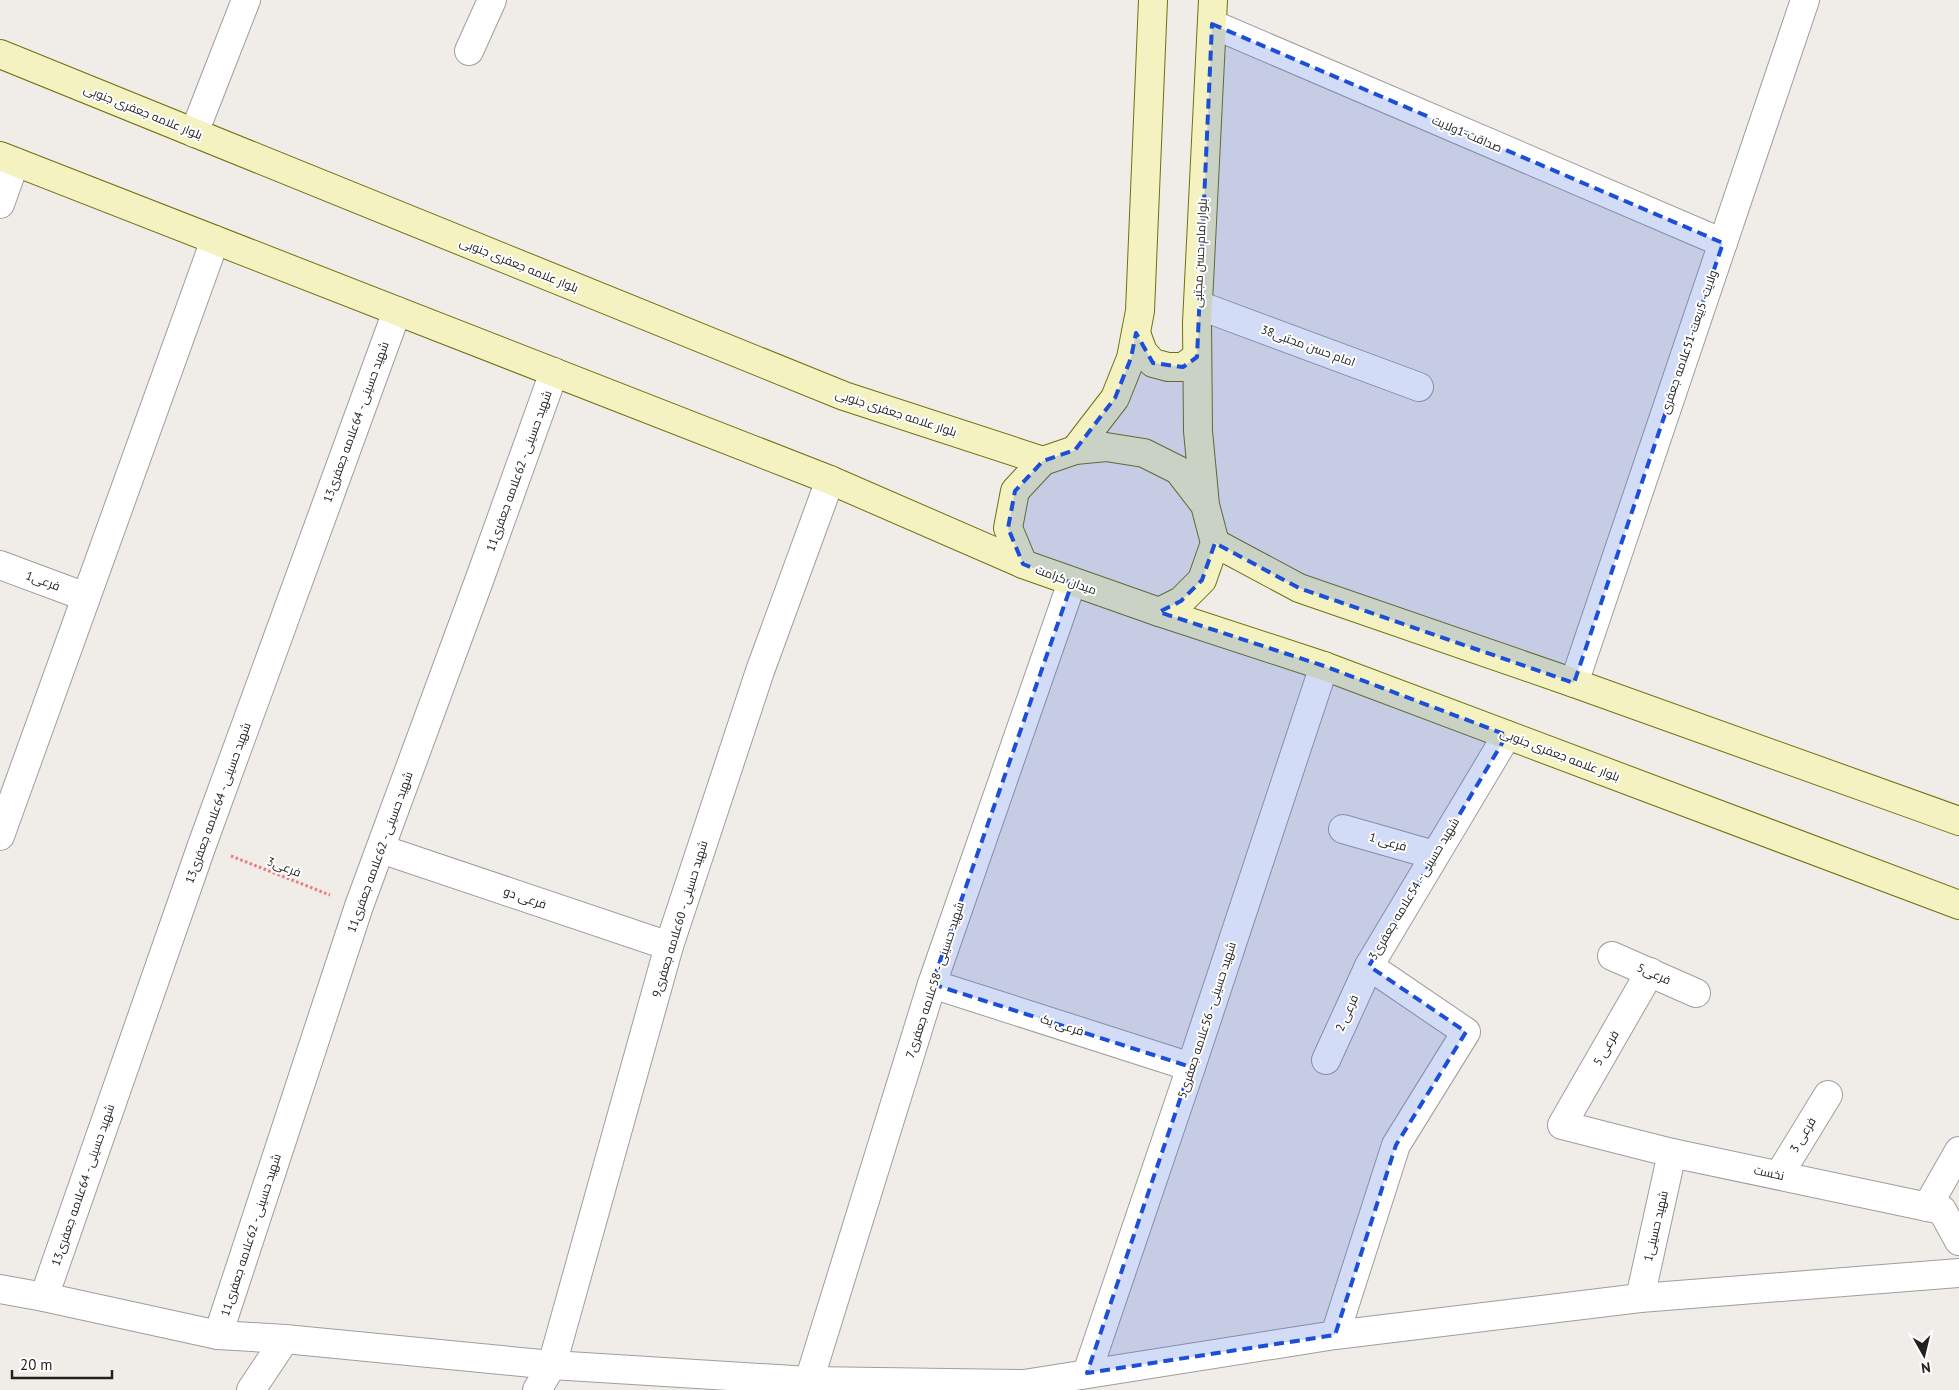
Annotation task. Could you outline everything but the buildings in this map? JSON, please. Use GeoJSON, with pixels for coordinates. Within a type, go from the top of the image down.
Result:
{"type":"FeatureCollection","features":[{"type":"Feature","properties":{"kind":"main road"},"geometry":{"type":"LineString","coordinates":[[1075,450],[1115,398],[1131,358],[1136,334],[1141,301],[1153,0]]}},
{"type":"Feature","properties":{"kind":"main road","name":"بلوار امام حسن مجتبی"},"geometry":{"type":"LineString","coordinates":[[1205,505],[1198,431],[1197,357],[1212,12]]}},
{"type":"Feature","properties":{"kind":"main road","name":"بلوار علامه جعفری جنوبی"},"geometry":{"type":"LineString","coordinates":[[0,54],[844,396],[1043,461]]}},
{"type":"Feature","properties":{"kind":"main road"},"geometry":{"type":"LineString","coordinates":[[8,159],[830,480],[1023,564]]}},
{"type":"Feature","properties":{"kind":"main road"},"geometry":{"type":"LineString","coordinates":[[1136,334],[1143,352],[1152,363],[1168,367],[1183,367],[1197,357]]}},
{"type":"Feature","properties":{"kind":"main road","name":"میدان کرامت"},"geometry":{"type":"LineString","coordinates":[[1159,612],[1023,564],[1008,528],[1015,491],[1043,461],[1075,450],[1106,447],[1144,453],[1178,470],[1205,505],[1215,543]]}},
{"type":"Feature","properties":{"kind":"main road"},"geometry":{"type":"LineString","coordinates":[[1159,612],[1181,601],[1202,580],[1215,543],[1299,588],[1574,683],[1959,821]]}},
{"type":"Feature","properties":{"kind":"main road","name":"بلوار علامه جعفری جنوبی"},"geometry":{"type":"LineString","coordinates":[[1159,612],[1324,666],[1959,905]]}},
{"type":"Feature","properties":{"kind":"street"},"geometry":{"type":"LineString","coordinates":[[194,133],[246,0]]}},
{"type":"Feature","properties":{"kind":"street"},"geometry":{"type":"LineString","coordinates":[[469,51],[492,0]]}},
{"type":"Feature","properties":{"kind":"street","name":"ولایت- 5بیعت-51علامه جعفری"},"geometry":{"type":"LineString","coordinates":[[1574,683],[1805,0]]}},
{"type":"Feature","properties":{"kind":"street","name":"صداقت-1ولایت"},"geometry":{"type":"LineString","coordinates":[[1212,12],[1723,243]]}},
{"type":"Feature","properties":{"kind":"street"},"geometry":{"type":"LineString","coordinates":[[0,204],[8,159]]}},
{"type":"Feature","properties":{"kind":"street"},"geometry":{"type":"LineString","coordinates":[[0,836],[215,240]]}},
{"type":"Feature","properties":{"kind":"street","name":"38امام حسن مجتبی"},"geometry":{"type":"LineString","coordinates":[[1198,305],[1419,387]]}},
{"type":"Feature","properties":{"kind":"street","name":"13شهید حسینی - 64علامه جعفری"},"geometry":{"type":"LineString","coordinates":[[44,1297],[202,845],[397,311]]}},
{"type":"Feature","properties":{"kind":"street","name":"11شهید حسینی - 62علامه جعفری"},"geometry":{"type":"LineString","coordinates":[[218,1336],[359,906],[554,372]]}},
{"type":"Feature","properties":{"kind":"street","name":"9شهید حسینی - 60علامه جعفری"},"geometry":{"type":"LineString","coordinates":[[537,1390],[552,1366],[669,946],[760,671],[830,480]]}},
{"type":"Feature","properties":{"kind":"street","name":"فرعی1"},"geometry":{"type":"LineString","coordinates":[[0,566],[86,598]]}},
{"type":"Feature","properties":{"kind":"street","name":"7شهید حسینی - 58علامه جعفری"},"geometry":{"type":"LineString","coordinates":[[806,1386],[932,984],[1072,582]]}},
{"type":"Feature","properties":{"kind":"street","name":"5شهید حسینی - 56علامه جعفری"},"geometry":{"type":"LineString","coordinates":[[1087,1373],[1192,1066],[1324,666]]}},
{"type":"Feature","properties":{"kind":"street","name":"3شهید حسینی - 54علامه جعفری"},"geometry":{"type":"LineString","coordinates":[[1335,1335],[1396,1145],[1466,1032],[1368,966],[1507,734]]}},
{"type":"Feature","properties":{"kind":"street","name":"فرعی 1"},"geometry":{"type":"LineString","coordinates":[[1343,829],[1434,855]]}},
{"type":"Feature","properties":{"kind":"street","name":"فرعی دو"},"geometry":{"type":"LineString","coordinates":[[381,849],[669,946]]}},
{"type":"Feature","properties":{"kind":"street","name":"فرعی5"},"geometry":{"type":"LineString","coordinates":[[1612,956],[1696,993]]}},
{"type":"Feature","properties":{"kind":"street","name":"فرعی 2"},"geometry":{"type":"LineString","coordinates":[[1326,1060],[1368,966]]}},
{"type":"Feature","properties":{"kind":"street","name":"فرعی 5"},"geometry":{"type":"LineString","coordinates":[[1562,1125],[1650,972]]}},
{"type":"Feature","properties":{"kind":"street","name":"فرعی یک"},"geometry":{"type":"LineString","coordinates":[[932,984],[1192,1066]]}},
{"type":"Feature","properties":{"kind":"street","name":"فرعی 3"},"geometry":{"type":"LineString","coordinates":[[1779,1175],[1828,1095]]}},
{"type":"Feature","properties":{"kind":"street","name":"نخست"},"geometry":{"type":"LineString","coordinates":[[1562,1125],[1672,1154],[1942,1210],[1959,1241]]}},
{"type":"Feature","properties":{"kind":"street"},"geometry":{"type":"LineString","coordinates":[[1927,1207],[1959,1151]]}},
{"type":"Feature","properties":{"kind":"street","name":"1شهید حسینی"},"geometry":{"type":"LineString","coordinates":[[1640,1298],[1672,1154]]}},
{"type":"Feature","properties":{"kind":"street"},"geometry":{"type":"LineString","coordinates":[[0,1289],[218,1336],[285,1339],[552,1366],[806,1386],[1022,1387],[1087,1373],[1335,1335],[1640,1298],[1959,1273]]}},
{"type":"Feature","properties":{"kind":"street"},"geometry":{"type":"LineString","coordinates":[[251,1390],[285,1339]]}},
{"type":"Feature","properties":{"kind":"path","name":"فرعی3"},"geometry":{"type":"LineString","coordinates":[[202,845],[359,906]]}},
{"type":"Feature","properties":{"kind":"highlighted area"},"geometry":{"type":"Polygon","coordinates":[[[1212,24],[1723,243],[1574,683],[1299,588],[1215,543],[1202,580],[1181,601],[1159,612],[1324,666],[1507,735],[1369,966],[1466,1032],[1396,1145],[1335,1335],[1087,1373],[1191,1067],[932,984],[1072,583],[1023,564],[1008,528],[1015,491],[1043,461],[1075,450],[1115,398],[1131,358],[1136,333],[1153,363],[1183,367],[1197,357],[1212,24]]]}}]}
